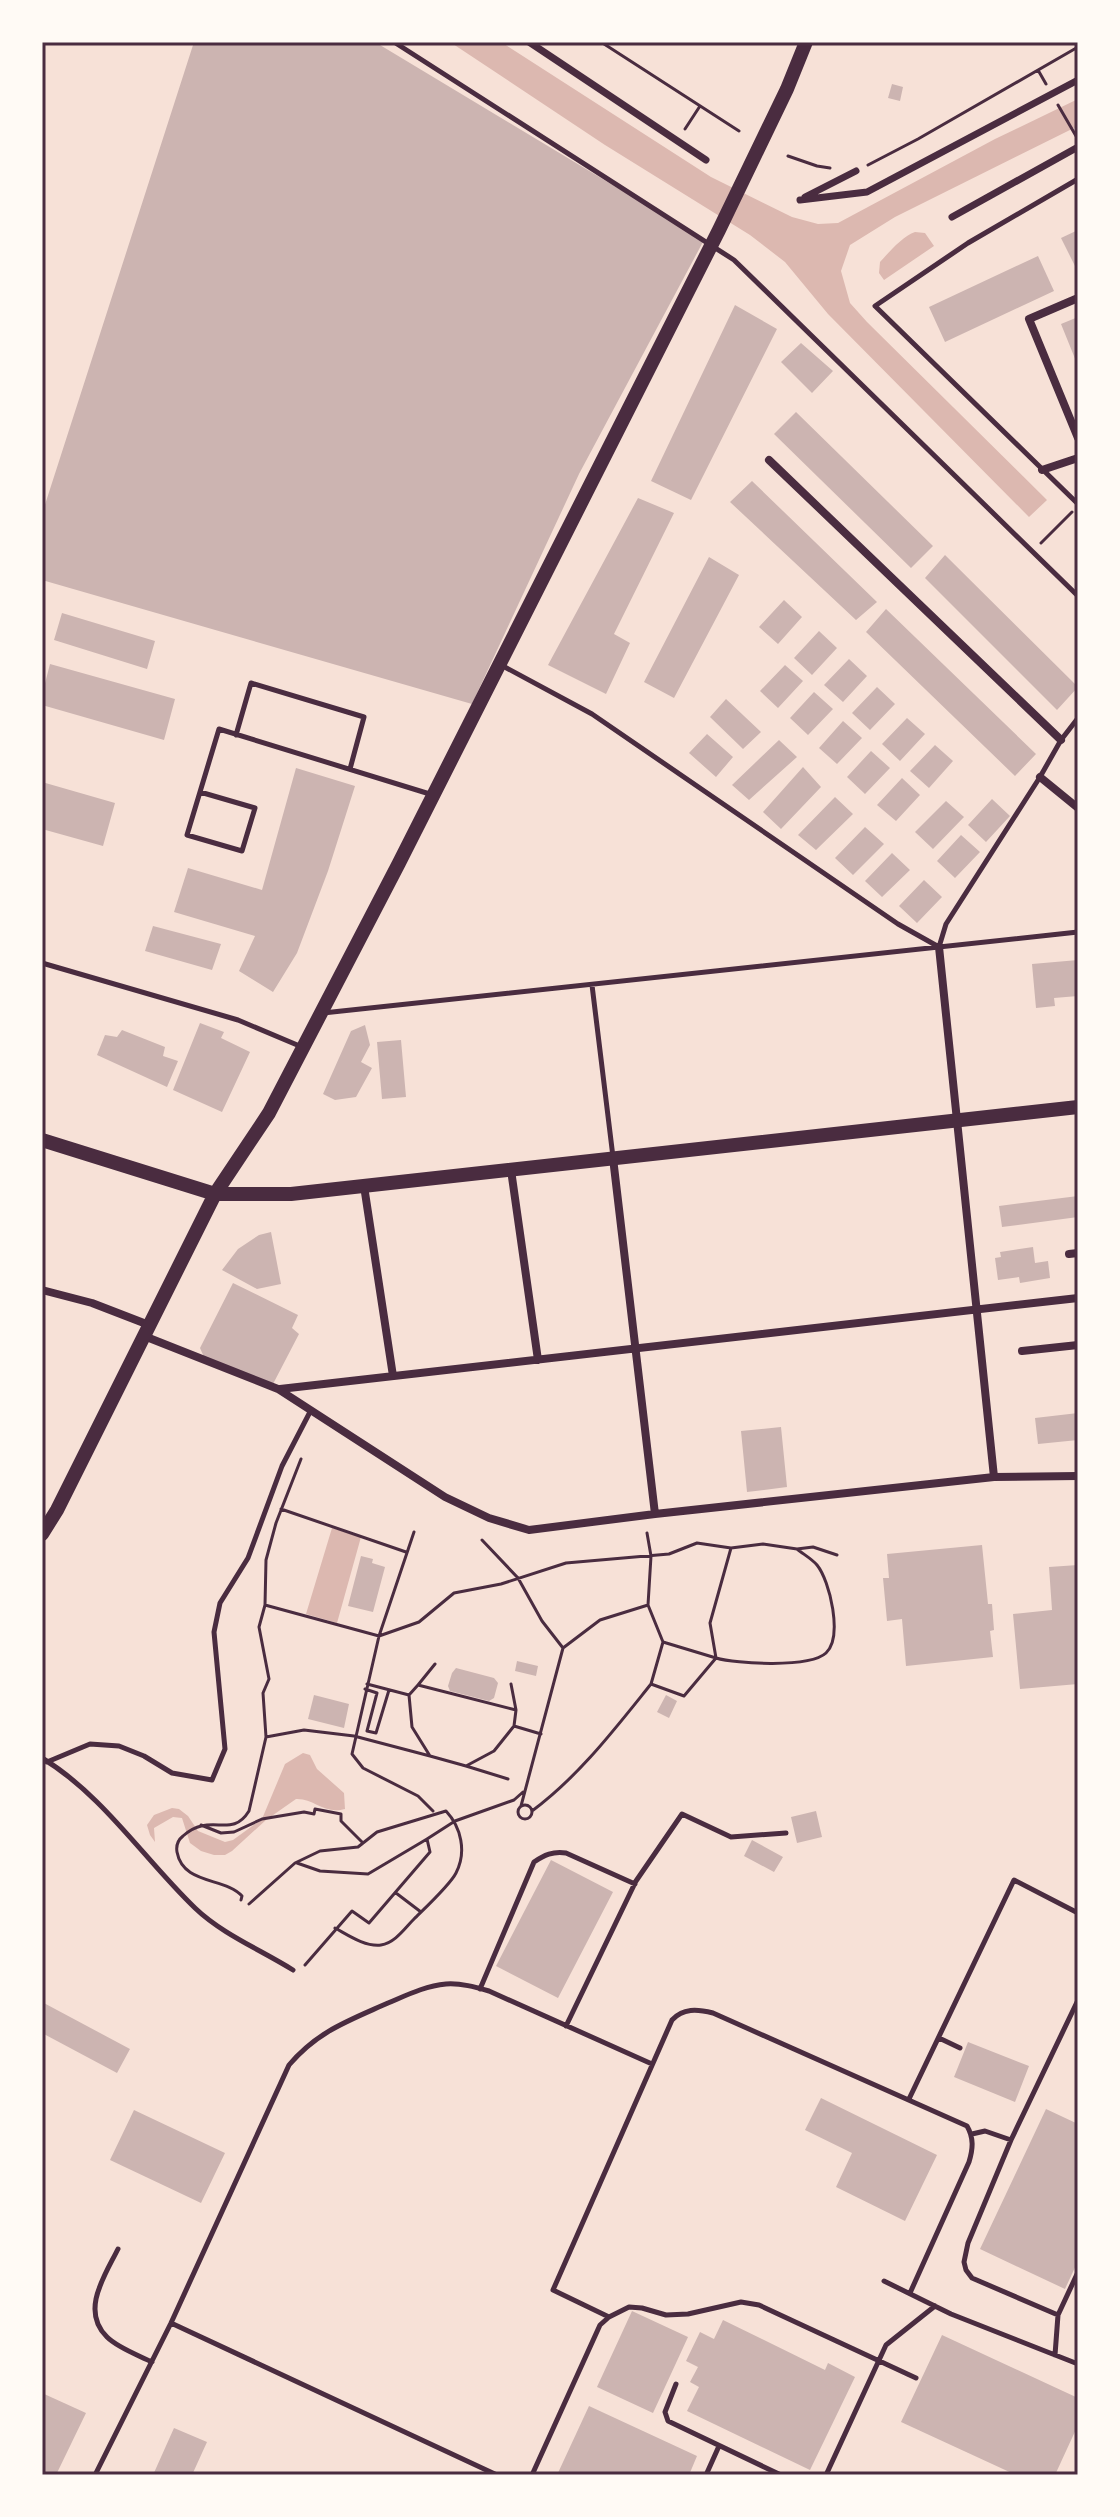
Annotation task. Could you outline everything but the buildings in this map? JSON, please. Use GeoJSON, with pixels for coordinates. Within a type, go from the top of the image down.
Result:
{"type":"FeatureCollection","features":[{"type":"Feature","properties":{"kind":"main road"},"geometry":{"type":"LineString","coordinates":[[42,1534],[57,1510],[215,1194],[269,1113],[434,795],[712,245],[787,89],[806,42]]}},
{"type":"Feature","properties":{"kind":"main road"},"geometry":{"type":"LineString","coordinates":[[42,1140],[215,1194],[291,1194],[1078,1107]]}},
{"type":"Feature","properties":{"kind":"street"},"geometry":{"type":"LineString","coordinates":[[529,42],[706,160]]}},
{"type":"Feature","properties":{"kind":"street"},"geometry":{"type":"LineString","coordinates":[[856,171],[800,200],[867,192],[1078,80]]}},
{"type":"Feature","properties":{"kind":"street"},"geometry":{"type":"LineString","coordinates":[[952,217],[1078,147]]}},
{"type":"Feature","properties":{"kind":"street"},"geometry":{"type":"LineString","coordinates":[[1078,298],[1029,319],[1078,438]]}},
{"type":"Feature","properties":{"kind":"street"},"geometry":{"type":"LineString","coordinates":[[1042,470],[1078,458]]}},
{"type":"Feature","properties":{"kind":"street"},"geometry":{"type":"LineString","coordinates":[[769,460],[1061,740]]}},
{"type":"Feature","properties":{"kind":"street"},"geometry":{"type":"LineString","coordinates":[[1040,777],[1078,808]]}},
{"type":"Feature","properties":{"kind":"street"},"geometry":{"type":"LineString","coordinates":[[939,947],[994,1477]]}},
{"type":"Feature","properties":{"kind":"street"},"geometry":{"type":"LineString","coordinates":[[613,1158],[655,1514]]}},
{"type":"Feature","properties":{"kind":"street"},"geometry":{"type":"LineString","coordinates":[[511,1170],[538,1360]]}},
{"type":"Feature","properties":{"kind":"street"},"geometry":{"type":"LineString","coordinates":[[364,1186],[393,1376]]}},
{"type":"Feature","properties":{"kind":"street"},"geometry":{"type":"LineString","coordinates":[[42,1290],[92,1303],[146,1331],[278,1389],[445,1497],[489,1518],[529,1530],[994,1477],[1078,1476]]}},
{"type":"Feature","properties":{"kind":"street"},"geometry":{"type":"LineString","coordinates":[[278,1389],[1078,1298]]}},
{"type":"Feature","properties":{"kind":"street"},"geometry":{"type":"LineString","coordinates":[[1022,1351],[1078,1345]]}},
{"type":"Feature","properties":{"kind":"lane"},"geometry":{"type":"LineString","coordinates":[[394,42],[734,260],[1078,596]]}},
{"type":"Feature","properties":{"kind":"lane"},"geometry":{"type":"LineString","coordinates":[[1078,179],[968,243],[875,306],[1078,505]]}},
{"type":"Feature","properties":{"kind":"lane"},"geometry":{"type":"LineString","coordinates":[[500,664],[592,714],[898,924],[939,947]]}},
{"type":"Feature","properties":{"kind":"lane"},"geometry":{"type":"LineString","coordinates":[[236,735],[251,683],[364,717],[350,769]]}},
{"type":"Feature","properties":{"kind":"lane"},"geometry":{"type":"LineString","coordinates":[[939,947],[946,924],[1061,740],[1078,718]]}},
{"type":"Feature","properties":{"kind":"lane"},"geometry":{"type":"LineString","coordinates":[[200,792],[255,808],[242,851],[187,835],[219,729],[434,795]]}},
{"type":"Feature","properties":{"kind":"lane"},"geometry":{"type":"LineString","coordinates":[[321,1013],[1078,932]]}},
{"type":"Feature","properties":{"kind":"lane"},"geometry":{"type":"LineString","coordinates":[[42,963],[238,1020],[303,1048]]}},
{"type":"Feature","properties":{"kind":"lane"},"geometry":{"type":"LineString","coordinates":[[592,984],[613,1158]]}},
{"type":"Feature","properties":{"kind":"lane"},"geometry":{"type":"LineString","coordinates":[[45,1760],[90,1744],[119,1746],[144,1756],[172,1773],[212,1780],[225,1749],[214,1632],[220,1603],[248,1558],[282,1466],[311,1409]]}},
{"type":"Feature","properties":{"kind":"lane"},"geometry":{"type":"LineString","coordinates":[[45,1760],[93,1800],[214,1925],[293,1970]]}},
{"type":"Feature","properties":{"kind":"lane"},"geometry":{"type":"LineString","coordinates":[[566,2026],[635,1884],[682,1814],[731,1837],[786,1833]]}},
{"type":"Feature","properties":{"kind":"lane"},"geometry":{"type":"LineString","coordinates":[[480,1989],[534,1862],[557,1852],[566,1853],[635,1884]]}},
{"type":"Feature","properties":{"kind":"lane"},"geometry":{"type":"LineString","coordinates":[[909,2099],[1014,1880],[1078,1913]]}},
{"type":"Feature","properties":{"kind":"lane"},"geometry":{"type":"LineString","coordinates":[[95,2475],[171,2323],[289,2065],[303,2048],[339,2023],[421,1989],[448,1984],[480,1989],[652,2064]]}},
{"type":"Feature","properties":{"kind":"lane"},"geometry":{"type":"LineString","coordinates":[[1058,2315],[972,2278],[964,2262],[968,2243],[1011,2140],[1078,2000]]}},
{"type":"Feature","properties":{"kind":"lane"},"geometry":{"type":"LineString","coordinates":[[609,2317],[553,2290],[672,2020],[678,2013],[700,2010],[713,2013],[967,2126],[972,2134],[973,2149],[969,2162],[910,2293]]}},
{"type":"Feature","properties":{"kind":"lane"},"geometry":{"type":"LineString","coordinates":[[939,2038],[960,2048]]}},
{"type":"Feature","properties":{"kind":"lane"},"geometry":{"type":"LineString","coordinates":[[972,2134],[985,2131],[1011,2140]]}},
{"type":"Feature","properties":{"kind":"lane"},"geometry":{"type":"LineString","coordinates":[[118,2249],[98,2290],[95,2315],[100,2329],[109,2340],[152,2362]]}},
{"type":"Feature","properties":{"kind":"lane"},"geometry":{"type":"LineString","coordinates":[[1055,2355],[1058,2315],[1078,2272]]}},
{"type":"Feature","properties":{"kind":"lane"},"geometry":{"type":"LineString","coordinates":[[884,2281],[935,2306],[1078,2364]]}},
{"type":"Feature","properties":{"kind":"lane"},"geometry":{"type":"LineString","coordinates":[[532,2475],[600,2325],[629,2307],[666,2315],[688,2314],[741,2302],[759,2305],[916,2378]]}},
{"type":"Feature","properties":{"kind":"lane"},"geometry":{"type":"LineString","coordinates":[[826,2475],[886,2345],[935,2306]]}},
{"type":"Feature","properties":{"kind":"lane"},"geometry":{"type":"LineString","coordinates":[[171,2323],[497,2475]]}},
{"type":"Feature","properties":{"kind":"lane"},"geometry":{"type":"LineString","coordinates":[[676,2384],[665,2412],[668,2421],[781,2475]]}},
{"type":"Feature","properties":{"kind":"lane"},"geometry":{"type":"LineString","coordinates":[[706,2475],[719,2446]]}},
{"type":"Feature","properties":{"kind":"path"},"geometry":{"type":"LineString","coordinates":[[601,42],[739,131]]}},
{"type":"Feature","properties":{"kind":"path"},"geometry":{"type":"LineString","coordinates":[[788,156],[817,166],[856,171],[1078,47]]}},
{"type":"Feature","properties":{"kind":"path"},"geometry":{"type":"LineString","coordinates":[[676,142],[700,106]]}},
{"type":"Feature","properties":{"kind":"path"},"geometry":{"type":"LineString","coordinates":[[1032,552],[1078,505]]}},
{"type":"Feature","properties":{"kind":"path"},"geometry":{"type":"LineString","coordinates":[[241,1900],[238,1892],[205,1881],[187,1870],[177,1849],[181,1838],[201,1825],[235,1825],[243,1821],[249,1811],[266,1737],[263,1693],[269,1679],[259,1627],[265,1605],[266,1560],[281,1509],[301,1459]]}},
{"type":"Feature","properties":{"kind":"path"},"geometry":{"type":"LineString","coordinates":[[281,1509],[406,1552]]}},
{"type":"Feature","properties":{"kind":"path"},"geometry":{"type":"LineString","coordinates":[[414,1532],[379,1636],[352,1754],[363,1768],[418,1796],[434,1813]]}},
{"type":"Feature","properties":{"kind":"path"},"geometry":{"type":"LineString","coordinates":[[647,1533],[651,1556],[648,1605],[663,1642],[651,1684],[581,1768],[528,1817],[521,1818],[518,1812],[563,1648],[600,1620],[648,1605]]}},
{"type":"Feature","properties":{"kind":"path"},"geometry":{"type":"LineString","coordinates":[[482,1540],[518,1578],[542,1621],[563,1648]]}},
{"type":"Feature","properties":{"kind":"path"},"geometry":{"type":"LineString","coordinates":[[265,1605],[379,1636],[419,1622],[454,1593],[501,1584],[566,1563],[669,1554],[697,1543],[731,1548],[763,1544],[797,1549],[813,1547],[837,1555]]}},
{"type":"Feature","properties":{"kind":"path"},"geometry":{"type":"LineString","coordinates":[[651,1684],[684,1696],[716,1658],[710,1623],[731,1548]]}},
{"type":"Feature","properties":{"kind":"path"},"geometry":{"type":"LineString","coordinates":[[663,1642],[732,1663],[811,1660],[826,1653],[833,1638],[834,1618],[828,1590],[818,1566],[797,1549]]}},
{"type":"Feature","properties":{"kind":"path"},"geometry":{"type":"LineString","coordinates":[[430,1756],[412,1727],[409,1695],[435,1664]]}},
{"type":"Feature","properties":{"kind":"path"},"geometry":{"type":"LineString","coordinates":[[367,1684],[409,1695]]}},
{"type":"Feature","properties":{"kind":"path"},"geometry":{"type":"LineString","coordinates":[[466,1766],[494,1751],[514,1726],[516,1710],[511,1684]]}},
{"type":"Feature","properties":{"kind":"path"},"geometry":{"type":"LineString","coordinates":[[418,1685],[516,1710]]}},
{"type":"Feature","properties":{"kind":"path"},"geometry":{"type":"LineString","coordinates":[[365,1689],[377,1693],[367,1731],[376,1733],[389,1690]]}},
{"type":"Feature","properties":{"kind":"path"},"geometry":{"type":"LineString","coordinates":[[514,1726],[541,1734]]}},
{"type":"Feature","properties":{"kind":"path"},"geometry":{"type":"LineString","coordinates":[[266,1737],[304,1730],[354,1736],[508,1779]]}},
{"type":"Feature","properties":{"kind":"path"},"geometry":{"type":"LineString","coordinates":[[295,1863],[320,1871],[368,1874],[455,1821],[514,1800],[525,1791]]}},
{"type":"Feature","properties":{"kind":"path"},"geometry":{"type":"LineString","coordinates":[[521,1806],[527,1805],[532,1811]]}},
{"type":"Feature","properties":{"kind":"path"},"geometry":{"type":"LineString","coordinates":[[201,1825],[221,1833],[234,1832],[262,1819],[304,1812],[314,1814],[315,1809],[341,1814],[341,1821],[363,1843]]}},
{"type":"Feature","properties":{"kind":"path"},"geometry":{"type":"LineString","coordinates":[[249,1904],[295,1863],[320,1851],[358,1847],[377,1832],[446,1811],[461,1834],[461,1853],[456,1873],[421,1912],[394,1940],[382,1945],[361,1942],[335,1928]]}},
{"type":"Feature","properties":{"kind":"path"},"geometry":{"type":"LineString","coordinates":[[302,1968],[352,1911],[369,1923],[430,1852],[427,1839]]}},
{"type":"Feature","properties":{"kind":"path"},"geometry":{"type":"LineString","coordinates":[[396,1893],[421,1912]]}},
{"type":"Feature","properties":{"kind":"shaded area"},"geometry":{"type":"Polygon","coordinates":[[[450,42],[501,42],[711,177],[792,217],[818,224],[838,223],[995,139],[1078,99],[1078,126],[895,217],[850,245],[841,271],[850,303],[867,322],[1047,500],[1029,517],[828,314],[785,262],[750,235],[605,145],[450,42]]]}},
{"type":"Feature","properties":{"kind":"shaded area"},"geometry":{"type":"Polygon","coordinates":[[[915,232],[925,233],[934,246],[884,280],[879,273],[880,262],[915,232]]]}},
{"type":"Feature","properties":{"kind":"shaded area"},"geometry":{"type":"Polygon","coordinates":[[[332,1528],[361,1537],[337,1623],[306,1614],[332,1528]]]}},
{"type":"Feature","properties":{"kind":"shaded area"},"geometry":{"type":"Polygon","coordinates":[[[303,1753],[310,1755],[317,1769],[344,1793],[345,1809],[331,1810],[296,1799],[225,1855],[201,1851],[190,1843],[182,1818],[173,1817],[154,1828],[155,1842],[150,1835],[147,1825],[154,1815],[172,1808],[188,1816],[198,1831],[225,1842],[233,1840],[262,1819],[285,1764],[303,1753]]]}}]}
